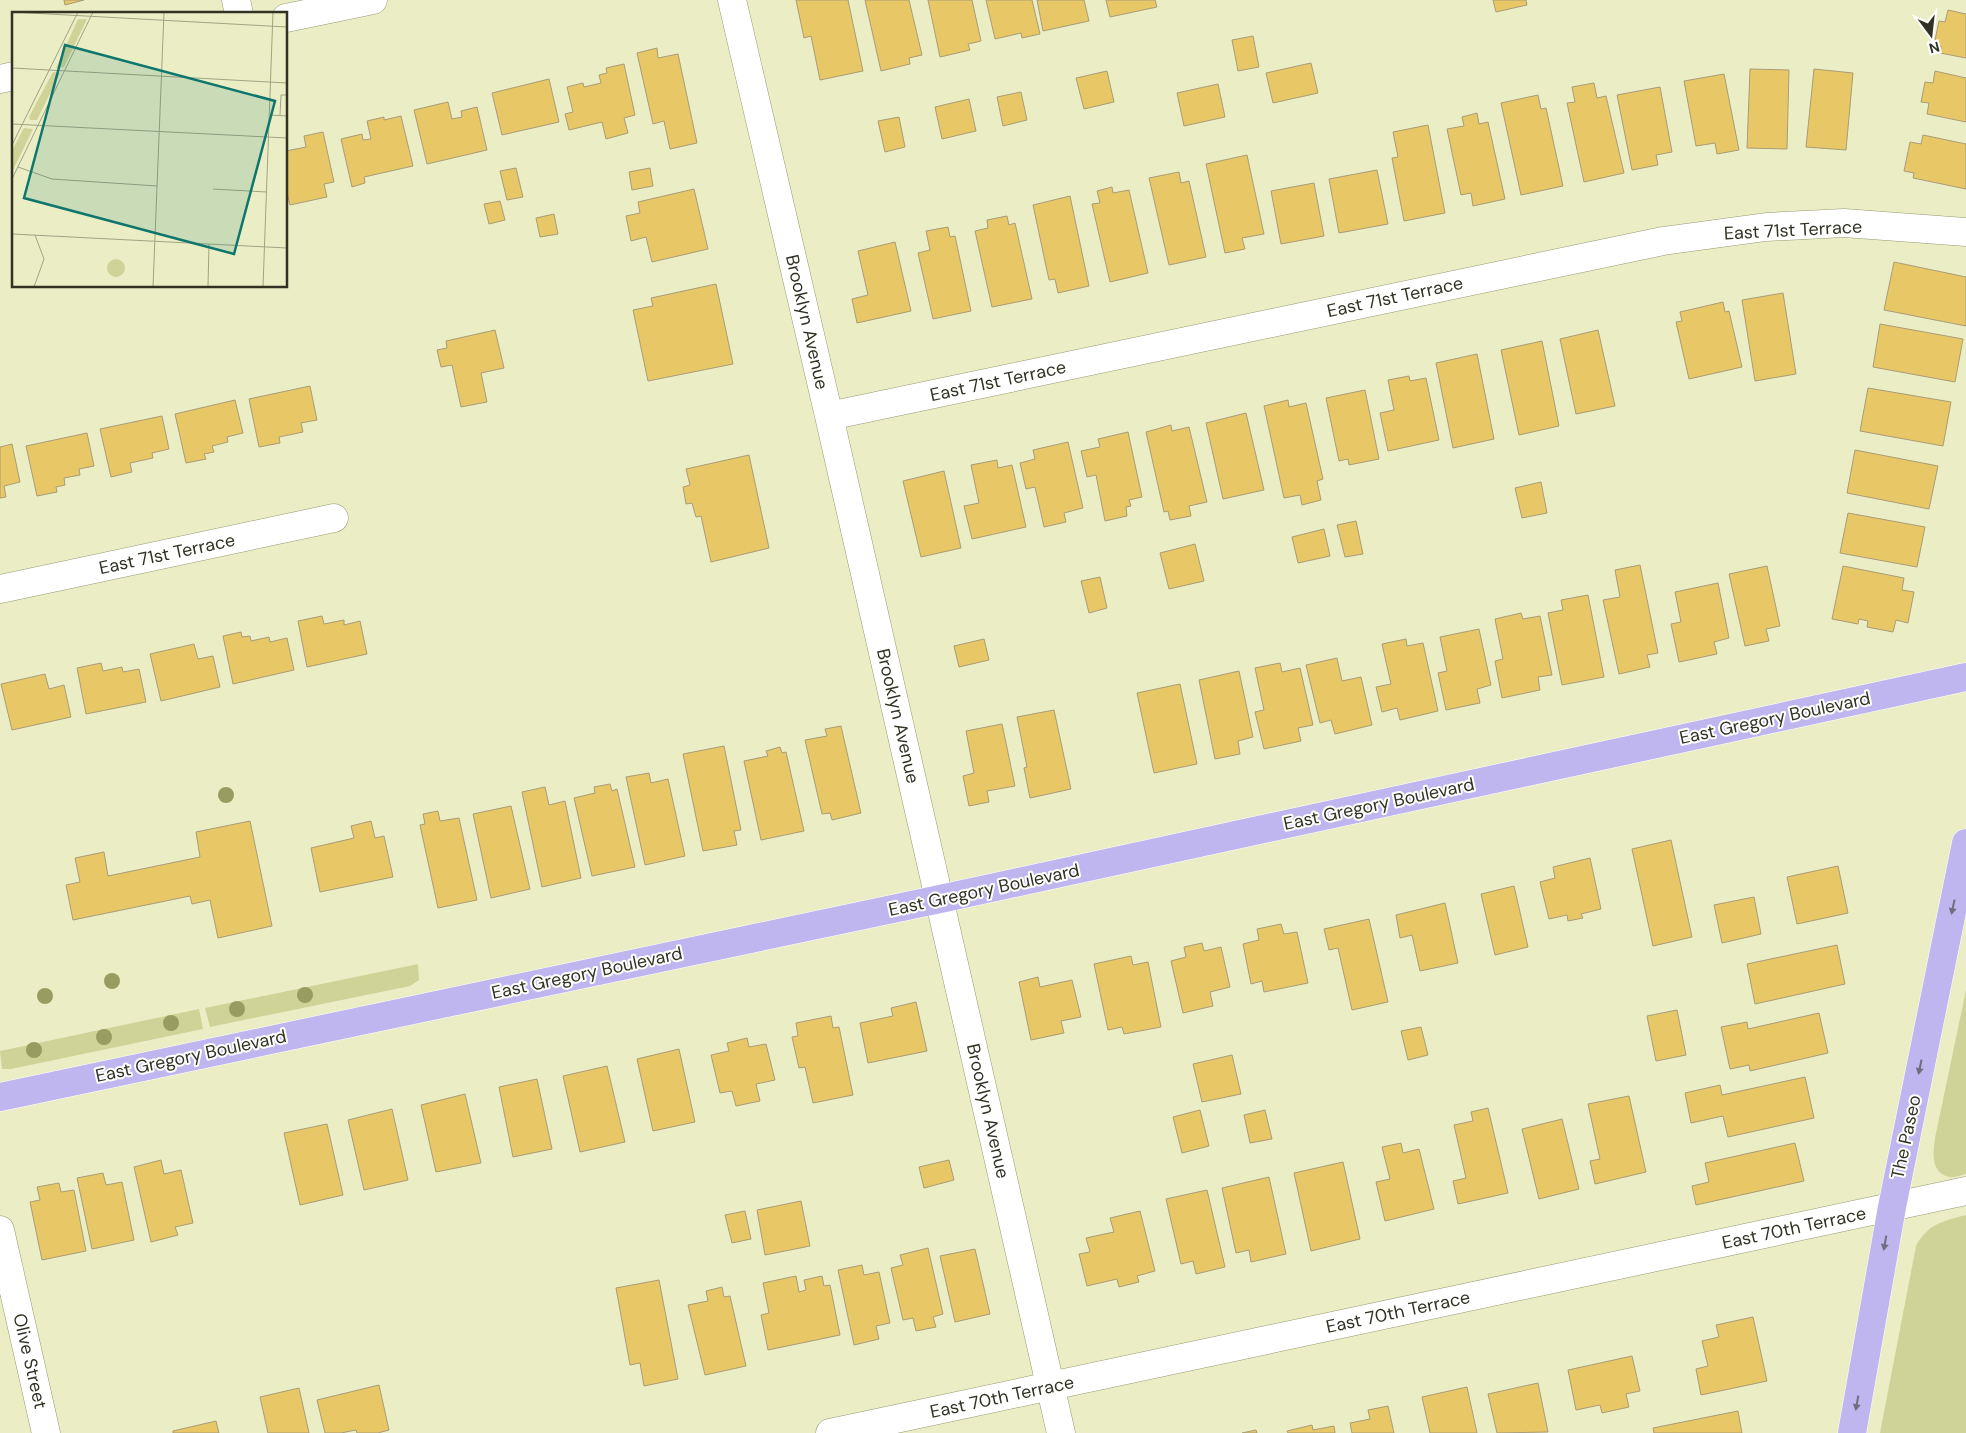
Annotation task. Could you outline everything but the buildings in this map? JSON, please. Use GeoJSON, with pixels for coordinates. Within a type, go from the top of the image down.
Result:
{"type":"FeatureCollection","features":[{"type":"Feature","properties":{"kind":"main road","name":"East Gregory Boulevard"},"geometry":{"type":"LineString","coordinates":[[0,1097],[940,899],[1966,677]]}},
{"type":"Feature","properties":{"kind":"main road","name":"The Paseo"},"geometry":{"type":"LineString","coordinates":[[1852,1433],[1892,1208],[1966,842]]}},
{"type":"Feature","properties":{"kind":"street"},"geometry":{"type":"LineString","coordinates":[[288,18],[372,0]]}},
{"type":"Feature","properties":{"kind":"street","name":"Brooklyn Avenue"},"geometry":{"type":"LineString","coordinates":[[732,0],[940,899],[1061,1433]]}},
{"type":"Feature","properties":{"kind":"street","name":"East 71st Terrace"},"geometry":{"type":"LineString","coordinates":[[829,416],[1663,240],[1766,227],[1844,224],[1966,232]]}},
{"type":"Feature","properties":{"kind":"street","name":"East 71st Terrace"},"geometry":{"type":"LineString","coordinates":[[0,589],[334,518]]}},
{"type":"Feature","properties":{"kind":"street","name":"East 70th Terrace"},"geometry":{"type":"LineString","coordinates":[[830,1433],[1966,1191]]}},
{"type":"Feature","properties":{"kind":"street","name":"Olive Street"},"geometry":{"type":"LineString","coordinates":[[0,1230],[8,1298],[46,1433]]}},
{"type":"Feature","properties":{"kind":"green space"},"geometry":{"type":"Polygon","coordinates":[[[418,964],[419,980],[410,986],[210,1027],[205,1008],[418,964]]]}},
{"type":"Feature","properties":{"kind":"green space"},"geometry":{"type":"Polygon","coordinates":[[[1966,990],[1966,1174],[1952,1177],[1944,1175],[1936,1167],[1934,1149],[1966,990]]]}},
{"type":"Feature","properties":{"kind":"green space"},"geometry":{"type":"Polygon","coordinates":[[[199,1009],[203,1029],[11,1069],[2,1069],[0,1051],[199,1009]]]}},
{"type":"Feature","properties":{"kind":"green space"},"geometry":{"type":"Polygon","coordinates":[[[1966,1215],[1966,1433],[1880,1433],[1916,1246],[1926,1233],[1937,1224],[1966,1215]]]}}]}
